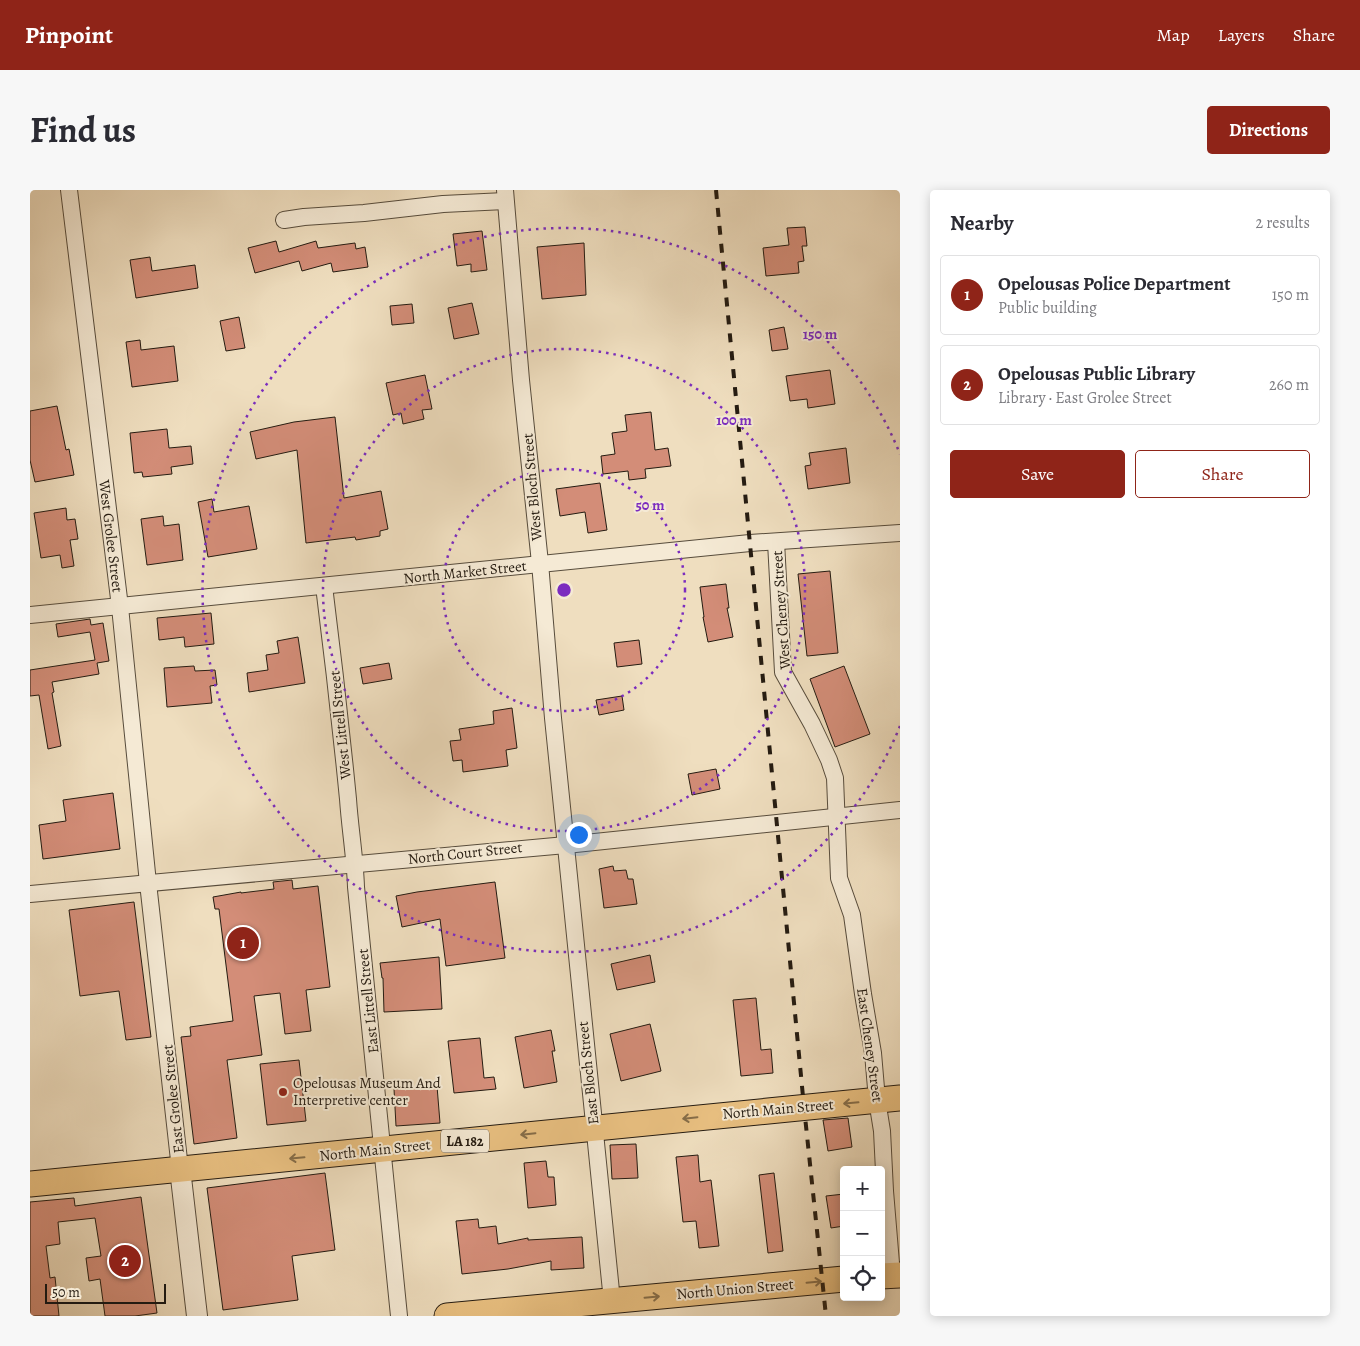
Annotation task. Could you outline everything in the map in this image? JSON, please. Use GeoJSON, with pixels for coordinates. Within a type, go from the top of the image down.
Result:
{"type":"FeatureCollection","features":[{"type":"Feature","properties":{"kind":"main road","name":"North Main Street"},"geometry":{"type":"LineString","coordinates":[[30,1184],[889,1099]]}},
{"type":"Feature","properties":{"kind":"main road","name":"North Union Street"},"geometry":{"type":"LineString","coordinates":[[447,1316],[840,1279]]}},
{"type":"Feature","properties":{"kind":"street","name":"West Grolee Street"},"geometry":{"type":"LineString","coordinates":[[70,191],[120,607],[148,882]]}},
{"type":"Feature","properties":{"kind":"street"},"geometry":{"type":"LineString","coordinates":[[284,220],[364,213],[505,195]]}},
{"type":"Feature","properties":{"kind":"street","name":"West Bloch Street"},"geometry":{"type":"LineString","coordinates":[[505,195],[566,845]]}},
{"type":"Feature","properties":{"kind":"street","name":"North Market Street"},"geometry":{"type":"LineString","coordinates":[[30,615],[750,543],[900,533]]}},
{"type":"Feature","properties":{"kind":"street","name":"West Cheney Street"},"geometry":{"type":"LineString","coordinates":[[776,542],[783,672],[812,724],[829,760],[835,778],[837,816]]}},
{"type":"Feature","properties":{"kind":"street","name":"West Littell Street"},"geometry":{"type":"LineString","coordinates":[[324,586],[337,689],[355,864]]}},
{"type":"Feature","properties":{"kind":"street","name":"North Court Street"},"geometry":{"type":"LineString","coordinates":[[30,894],[566,845],[900,810]]}},
{"type":"Feature","properties":{"kind":"street","name":"East Cheney Street"},"geometry":{"type":"LineString","coordinates":[[837,816],[840,878],[852,915],[873,1054],[889,1099],[882,1131],[884,1191],[891,1275]]}},
{"type":"Feature","properties":{"kind":"street","name":"East Bloch Street"},"geometry":{"type":"LineString","coordinates":[[566,845],[612,1301]]}},
{"type":"Feature","properties":{"kind":"street","name":"East Littell Street"},"geometry":{"type":"LineString","coordinates":[[355,864],[399,1316]]}},
{"type":"Feature","properties":{"kind":"street","name":"East Grolee Street"},"geometry":{"type":"LineString","coordinates":[[148,882],[197,1316]]}},
{"type":"Feature","properties":{"kind":"building"},"geometry":{"type":"Polygon","coordinates":[[[805,227],[807,246],[802,246],[804,261],[798,262],[799,273],[766,276],[763,248],[789,245],[787,228],[805,227]]]}},
{"type":"Feature","properties":{"kind":"building"},"geometry":{"type":"Polygon","coordinates":[[[482,231],[487,270],[471,272],[471,264],[457,266],[453,234],[482,231]]]}},
{"type":"Feature","properties":{"kind":"building"},"geometry":{"type":"Polygon","coordinates":[[[276,241],[279,252],[316,241],[318,248],[355,243],[356,249],[365,247],[368,267],[333,272],[331,263],[302,271],[299,261],[255,273],[248,248],[276,241]]]}},
{"type":"Feature","properties":{"kind":"building"},"geometry":{"type":"Polygon","coordinates":[[[584,243],[586,295],[542,299],[537,247],[584,243]]]}},
{"type":"Feature","properties":{"kind":"building"},"geometry":{"type":"Polygon","coordinates":[[[150,257],[152,271],[195,265],[198,288],[136,298],[130,260],[150,257]]]}},
{"type":"Feature","properties":{"kind":"building"},"geometry":{"type":"Polygon","coordinates":[[[472,303],[479,334],[454,339],[448,308],[472,303]]]}},
{"type":"Feature","properties":{"kind":"building"},"geometry":{"type":"Polygon","coordinates":[[[412,304],[414,323],[392,325],[390,306],[412,304]]]}},
{"type":"Feature","properties":{"kind":"building"},"geometry":{"type":"Polygon","coordinates":[[[239,317],[245,348],[226,351],[220,321],[239,317]]]}},
{"type":"Feature","properties":{"kind":"building"},"geometry":{"type":"Polygon","coordinates":[[[784,327],[788,349],[772,351],[769,330],[784,327]]]}},
{"type":"Feature","properties":{"kind":"building"},"geometry":{"type":"Polygon","coordinates":[[[140,340],[141,350],[174,346],[178,381],[132,387],[126,342],[140,340]]]}},
{"type":"Feature","properties":{"kind":"building"},"geometry":{"type":"Polygon","coordinates":[[[830,370],[835,404],[808,408],[807,399],[790,401],[786,376],[830,370]]]}},
{"type":"Feature","properties":{"kind":"building"},"geometry":{"type":"Polygon","coordinates":[[[425,375],[432,409],[422,410],[424,419],[403,424],[401,413],[393,415],[386,383],[425,375]]]}},
{"type":"Feature","properties":{"kind":"building"},"geometry":{"type":"Polygon","coordinates":[[[57,406],[66,450],[69,449],[74,475],[35,482],[30,460],[30,411],[57,406]]]}},
{"type":"Feature","properties":{"kind":"building"},"geometry":{"type":"Polygon","coordinates":[[[651,412],[655,450],[668,448],[671,466],[645,469],[646,478],[629,480],[628,471],[603,474],[601,456],[615,454],[612,433],[627,431],[625,415],[651,412]]]}},
{"type":"Feature","properties":{"kind":"building"},"geometry":{"type":"Polygon","coordinates":[[[335,417],[344,498],[381,491],[388,529],[380,531],[380,536],[356,540],[355,537],[306,543],[297,450],[256,459],[250,432],[294,422],[335,417]]]}},
{"type":"Feature","properties":{"kind":"building"},"geometry":{"type":"Polygon","coordinates":[[[167,429],[169,448],[191,446],[193,464],[171,467],[172,474],[143,477],[142,472],[134,473],[130,433],[167,429]]]}},
{"type":"Feature","properties":{"kind":"building"},"geometry":{"type":"Polygon","coordinates":[[[846,448],[850,483],[808,489],[805,466],[811,465],[809,453],[846,448]]]}},
{"type":"Feature","properties":{"kind":"building"},"geometry":{"type":"Polygon","coordinates":[[[600,483],[607,530],[588,533],[585,512],[560,516],[556,489],[600,483]]]}},
{"type":"Feature","properties":{"kind":"building"},"geometry":{"type":"Polygon","coordinates":[[[212,499],[214,512],[249,506],[257,549],[208,557],[198,502],[212,499]]]}},
{"type":"Feature","properties":{"kind":"building"},"geometry":{"type":"Polygon","coordinates":[[[66,508],[67,520],[75,519],[78,539],[70,540],[74,566],[62,568],[60,555],[41,558],[34,513],[66,508]]]}},
{"type":"Feature","properties":{"kind":"building"},"geometry":{"type":"Polygon","coordinates":[[[163,516],[164,526],[179,524],[183,560],[147,565],[141,519],[163,516]]]}},
{"type":"Feature","properties":{"kind":"building"},"geometry":{"type":"Polygon","coordinates":[[[830,571],[838,653],[807,656],[798,574],[830,571]]]}},
{"type":"Feature","properties":{"kind":"building"},"geometry":{"type":"Polygon","coordinates":[[[726,584],[729,608],[727,608],[733,637],[708,642],[700,587],[726,584]]]}},
{"type":"Feature","properties":{"kind":"building"},"geometry":{"type":"Polygon","coordinates":[[[211,613],[214,644],[185,647],[184,637],[159,640],[157,618],[211,613]]]}},
{"type":"Feature","properties":{"kind":"building"},"geometry":{"type":"Polygon","coordinates":[[[90,619],[91,625],[103,623],[109,661],[97,663],[99,674],[52,682],[54,692],[52,693],[61,746],[48,749],[39,695],[30,696],[30,670],[95,660],[90,632],[58,637],[56,624],[90,619]]]}},
{"type":"Feature","properties":{"kind":"building"},"geometry":{"type":"Polygon","coordinates":[[[298,637],[305,683],[249,692],[247,673],[268,670],[266,655],[279,653],[277,641],[298,637]]]}},
{"type":"Feature","properties":{"kind":"building"},"geometry":{"type":"Polygon","coordinates":[[[639,640],[642,664],[617,667],[614,643],[639,640]]]}},
{"type":"Feature","properties":{"kind":"building"},"geometry":{"type":"Polygon","coordinates":[[[389,663],[392,679],[363,684],[360,668],[389,663]]]}},
{"type":"Feature","properties":{"kind":"building"},"geometry":{"type":"Polygon","coordinates":[[[194,666],[195,671],[215,670],[217,685],[210,686],[212,703],[167,707],[164,668],[194,666]]]}},
{"type":"Feature","properties":{"kind":"building"},"geometry":{"type":"Polygon","coordinates":[[[844,666],[870,734],[835,747],[810,679],[844,666]]]}},
{"type":"Feature","properties":{"kind":"building"},"geometry":{"type":"Polygon","coordinates":[[[622,696],[624,710],[599,715],[596,700],[622,696]]]}},
{"type":"Feature","properties":{"kind":"building"},"geometry":{"type":"Polygon","coordinates":[[[512,708],[517,748],[506,750],[508,766],[463,772],[462,760],[453,761],[450,741],[461,740],[459,729],[494,724],[493,711],[512,708]]]}},
{"type":"Feature","properties":{"kind":"building"},"geometry":{"type":"Polygon","coordinates":[[[716,769],[720,789],[692,795],[688,774],[716,769]]]}},
{"type":"Feature","properties":{"kind":"building"},"geometry":{"type":"Polygon","coordinates":[[[113,793],[120,849],[43,859],[39,825],[66,821],[63,800],[113,793]]]}},
{"type":"Feature","properties":{"kind":"building"},"geometry":{"type":"Polygon","coordinates":[[[613,866],[614,871],[626,870],[628,879],[633,879],[637,904],[604,908],[599,869],[613,866]]]}},
{"type":"Feature","properties":{"kind":"building"},"geometry":{"type":"Polygon","coordinates":[[[292,880],[293,889],[318,886],[330,987],[306,990],[311,1031],[285,1034],[280,993],[254,996],[262,1055],[227,1060],[237,1138],[194,1144],[181,1037],[191,1036],[190,1027],[233,1021],[219,909],[215,909],[213,897],[274,889],[273,882],[292,880]]]}},
{"type":"Feature","properties":{"kind":"building"},"geometry":{"type":"Polygon","coordinates":[[[495,882],[505,958],[446,966],[440,919],[402,927],[396,896],[495,882]]]}},
{"type":"Feature","properties":{"kind":"building"},"geometry":{"type":"Polygon","coordinates":[[[134,902],[151,1037],[126,1040],[119,991],[80,996],[69,910],[134,902]]]}},
{"type":"Feature","properties":{"kind":"building"},"geometry":{"type":"Polygon","coordinates":[[[650,955],[655,982],[617,990],[611,964],[650,955]]]}},
{"type":"Feature","properties":{"kind":"building"},"geometry":{"type":"Polygon","coordinates":[[[439,957],[442,1009],[384,1012],[383,978],[380,963],[439,957]]]}},
{"type":"Feature","properties":{"kind":"building"},"geometry":{"type":"Polygon","coordinates":[[[756,998],[761,1050],[771,1049],[773,1073],[741,1076],[733,1000],[756,998]]]}},
{"type":"Feature","properties":{"kind":"building"},"geometry":{"type":"Polygon","coordinates":[[[650,1024],[661,1071],[621,1081],[610,1034],[650,1024]]]}},
{"type":"Feature","properties":{"kind":"building"},"geometry":{"type":"Polygon","coordinates":[[[551,1030],[555,1051],[552,1051],[557,1082],[524,1088],[515,1037],[551,1030]]]}},
{"type":"Feature","properties":{"kind":"building"},"geometry":{"type":"Polygon","coordinates":[[[480,1038],[484,1078],[494,1077],[496,1089],[454,1093],[448,1041],[480,1038]]]}},
{"type":"Feature","properties":{"kind":"building","name":"Opelousas Museum And Interpretive center"},"geometry":{"type":"Polygon","coordinates":[[[299,1060],[306,1121],[267,1125],[260,1064],[299,1060]]]}},
{"type":"Feature","properties":{"kind":"building"},"geometry":{"type":"Polygon","coordinates":[[[437,1086],[440,1123],[396,1126],[394,1089],[437,1086]]]}},
{"type":"Feature","properties":{"kind":"building"},"geometry":{"type":"Polygon","coordinates":[[[848,1118],[852,1147],[828,1151],[823,1120],[848,1118]]]}},
{"type":"Feature","properties":{"kind":"building"},"geometry":{"type":"Polygon","coordinates":[[[636,1144],[638,1178],[612,1179],[610,1145],[636,1144]]]}},
{"type":"Feature","properties":{"kind":"building"},"geometry":{"type":"Polygon","coordinates":[[[698,1155],[700,1182],[711,1180],[719,1246],[699,1248],[696,1221],[683,1222],[676,1157],[698,1155]]]}},
{"type":"Feature","properties":{"kind":"building"},"geometry":{"type":"Polygon","coordinates":[[[546,1161],[548,1177],[554,1177],[556,1205],[528,1208],[524,1163],[546,1161]]]}},
{"type":"Feature","properties":{"kind":"building"},"geometry":{"type":"Polygon","coordinates":[[[325,1173],[335,1250],[292,1256],[298,1300],[223,1310],[207,1188],[325,1173]]]}},
{"type":"Feature","properties":{"kind":"building"},"geometry":{"type":"Polygon","coordinates":[[[774,1173],[783,1251],[768,1253],[759,1175],[774,1173]]]}},
{"type":"Feature","properties":{"kind":"building"},"geometry":{"type":"Polygon","coordinates":[[[840,1194],[840,1227],[831,1228],[826,1196],[840,1194]]]}},
{"type":"Feature","properties":{"kind":"building"},"geometry":{"type":"Polygon","coordinates":[[[141,1197],[157,1313],[135,1316],[105,1316],[100,1279],[89,1281],[86,1258],[101,1256],[95,1218],[58,1222],[60,1244],[46,1246],[50,1278],[55,1277],[59,1316],[30,1316],[30,1202],[74,1198],[75,1206],[141,1197]]]}},
{"type":"Feature","properties":{"kind":"building"},"geometry":{"type":"Polygon","coordinates":[[[478,1219],[479,1228],[496,1226],[498,1244],[528,1238],[528,1240],[582,1237],[584,1268],[551,1270],[551,1261],[508,1269],[462,1274],[456,1221],[478,1219]]]}},
{"type":"Feature","properties":{"kind":"railway"},"geometry":{"type":"LineString","coordinates":[[716,190],[804,1107],[826,1316]]}},
{"type":"Feature","properties":{"kind":"place","name":"Opelousas Police Department"},"geometry":{"type":"Point","coordinates":[243,943]}},
{"type":"Feature","properties":{"kind":"place","name":"Opelousas Museum And Interpretive center"},"geometry":{"type":"Point","coordinates":[283,1092]}},
{"type":"Feature","properties":{"kind":"place","name":"Opelousas Public Library"},"geometry":{"type":"Point","coordinates":[125,1261]}}]}
